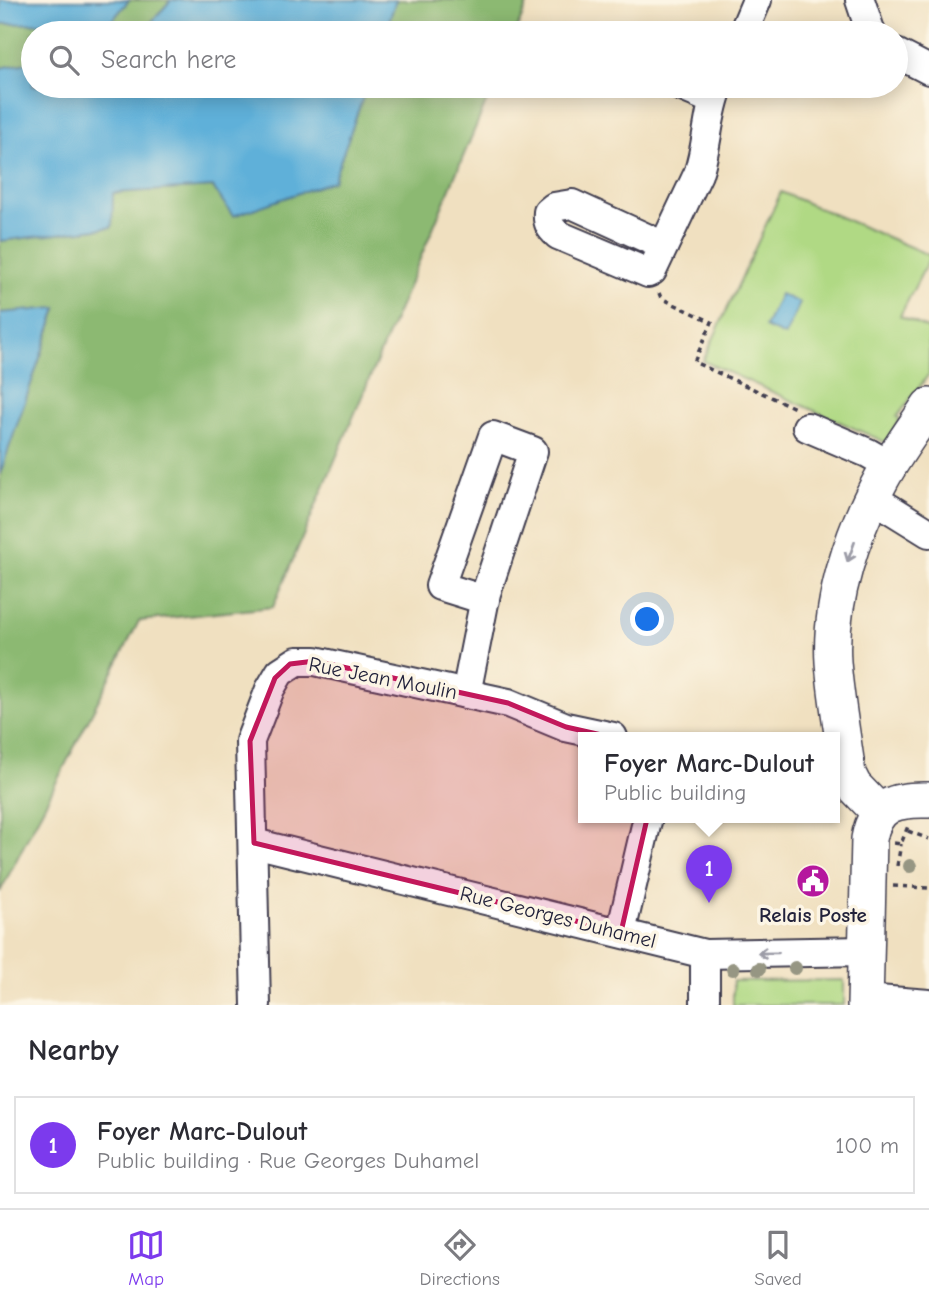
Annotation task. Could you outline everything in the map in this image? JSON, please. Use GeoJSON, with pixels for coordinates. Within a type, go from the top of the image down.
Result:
{"type":"FeatureCollection","features":[{"type":"Feature","properties":{"kind":"main road"},"geometry":{"type":"LineString","coordinates":[[893,822],[854,786],[848,774],[833,660],[834,618],[840,586],[871,497],[929,406]]}},
{"type":"Feature","properties":{"kind":"main road"},"geometry":{"type":"LineString","coordinates":[[893,822],[893,803],[929,800]]}},
{"type":"Feature","properties":{"kind":"main road"},"geometry":{"type":"LineString","coordinates":[[865,1002],[869,839],[872,824],[893,822]]}},
{"type":"Feature","properties":{"kind":"street"},"geometry":{"type":"LineString","coordinates":[[748,21],[757,0]]}},
{"type":"Feature","properties":{"kind":"street"},"geometry":{"type":"LineString","coordinates":[[860,0],[867,21]]}},
{"type":"Feature","properties":{"kind":"street"},"geometry":{"type":"LineString","coordinates":[[908,59],[929,70]]}},
{"type":"Feature","properties":{"kind":"street"},"geometry":{"type":"LineString","coordinates":[[658,258],[698,174],[715,98]]}},
{"type":"Feature","properties":{"kind":"street"},"geometry":{"type":"LineString","coordinates":[[807,427],[889,465]]}},
{"type":"Feature","properties":{"kind":"street"},"geometry":{"type":"LineString","coordinates":[[466,694],[485,600],[533,451],[493,436],[440,586],[485,600]]}},
{"type":"Feature","properties":{"kind":"street"},"geometry":{"type":"LineString","coordinates":[[871,497],[929,533]]}},
{"type":"Feature","properties":{"kind":"street","name":"Rue Jean Moulin"},"geometry":{"type":"LineString","coordinates":[[256,1005],[250,741],[272,683],[280,672],[290,664],[302,660],[315,661],[508,703],[566,726],[592,732]]}},
{"type":"Feature","properties":{"kind":"street"},"geometry":{"type":"LineString","coordinates":[[621,932],[647,823]]}},
{"type":"Feature","properties":{"kind":"street","name":"Rue Georges Duhamel"},"geometry":{"type":"LineString","coordinates":[[254,843],[705,954],[866,951]]}},
{"type":"Feature","properties":{"kind":"street"},"geometry":{"type":"LineString","coordinates":[[705,954],[705,1005]]}},
{"type":"Feature","properties":{"kind":"street"},"geometry":{"type":"LineString","coordinates":[[865,1002],[929,1003]]}},
{"type":"Feature","properties":{"kind":"path"},"geometry":{"type":"LineString","coordinates":[[658,258],[661,298],[712,322],[694,362],[810,416],[807,427]]}},
{"type":"Feature","properties":{"kind":"path"},"geometry":{"type":"LineString","coordinates":[[893,822],[929,839]]}},
{"type":"Feature","properties":{"kind":"path"},"geometry":{"type":"LineString","coordinates":[[892,886],[929,888]]}},
{"type":"Feature","properties":{"kind":"highlighted area"},"geometry":{"type":"Polygon","coordinates":[[[315,661],[508,703],[566,727],[646,745],[658,771],[621,932],[254,843],[250,741],[275,678],[290,664],[315,661]]]}},
{"type":"Feature","properties":{"kind":"green space"},"geometry":{"type":"Polygon","coordinates":[[[129,0],[171,0],[153,21],[112,21],[129,0]]]}},
{"type":"Feature","properties":{"kind":"green space"},"geometry":{"type":"Polygon","coordinates":[[[396,0],[529,0],[520,21],[389,21],[396,0]]]}},
{"type":"Feature","properties":{"kind":"green space"},"geometry":{"type":"Polygon","coordinates":[[[0,24],[21,24],[21,64],[0,68],[0,24]]]}},
{"type":"Feature","properties":{"kind":"green space"},"geometry":{"type":"Polygon","coordinates":[[[363,98],[488,98],[273,607],[139,621],[0,892],[0,474],[57,309],[0,313],[0,241],[111,227],[113,193],[213,187],[233,216],[333,181],[363,98]]]}},
{"type":"Feature","properties":{"kind":"green space"},"geometry":{"type":"Polygon","coordinates":[[[781,192],[929,255],[900,316],[929,329],[929,374],[897,417],[900,419],[887,443],[703,361],[781,192]]]}},
{"type":"Feature","properties":{"kind":"green space"},"geometry":{"type":"Polygon","coordinates":[[[844,980],[844,1005],[733,1005],[733,981],[844,980]]]}},
{"type":"Feature","properties":{"kind":"water"},"geometry":{"type":"Polygon","coordinates":[[[0,0],[129,0],[112,21],[21,21],[21,24],[0,24],[0,0]]]}},
{"type":"Feature","properties":{"kind":"water"},"geometry":{"type":"Polygon","coordinates":[[[171,0],[396,0],[389,21],[153,21],[171,0]]]}},
{"type":"Feature","properties":{"kind":"water"},"geometry":{"type":"Polygon","coordinates":[[[21,64],[21,98],[363,98],[333,181],[233,216],[213,187],[113,193],[112,227],[0,241],[0,68],[21,64]]]}},
{"type":"Feature","properties":{"kind":"water"},"geometry":{"type":"Polygon","coordinates":[[[780,294],[800,303],[785,336],[765,327],[780,294]]]}},
{"type":"Feature","properties":{"kind":"water"},"geometry":{"type":"Polygon","coordinates":[[[57,308],[0,474],[0,313],[57,308]]]}},
{"type":"Feature","properties":{"kind":"place","name":"Relais Poste"},"geometry":{"type":"Point","coordinates":[813,881]}},
{"type":"Feature","properties":{"kind":"place","name":"Foyer Marc-Dulout"},"geometry":{"type":"Point","coordinates":[709,903]}}]}
